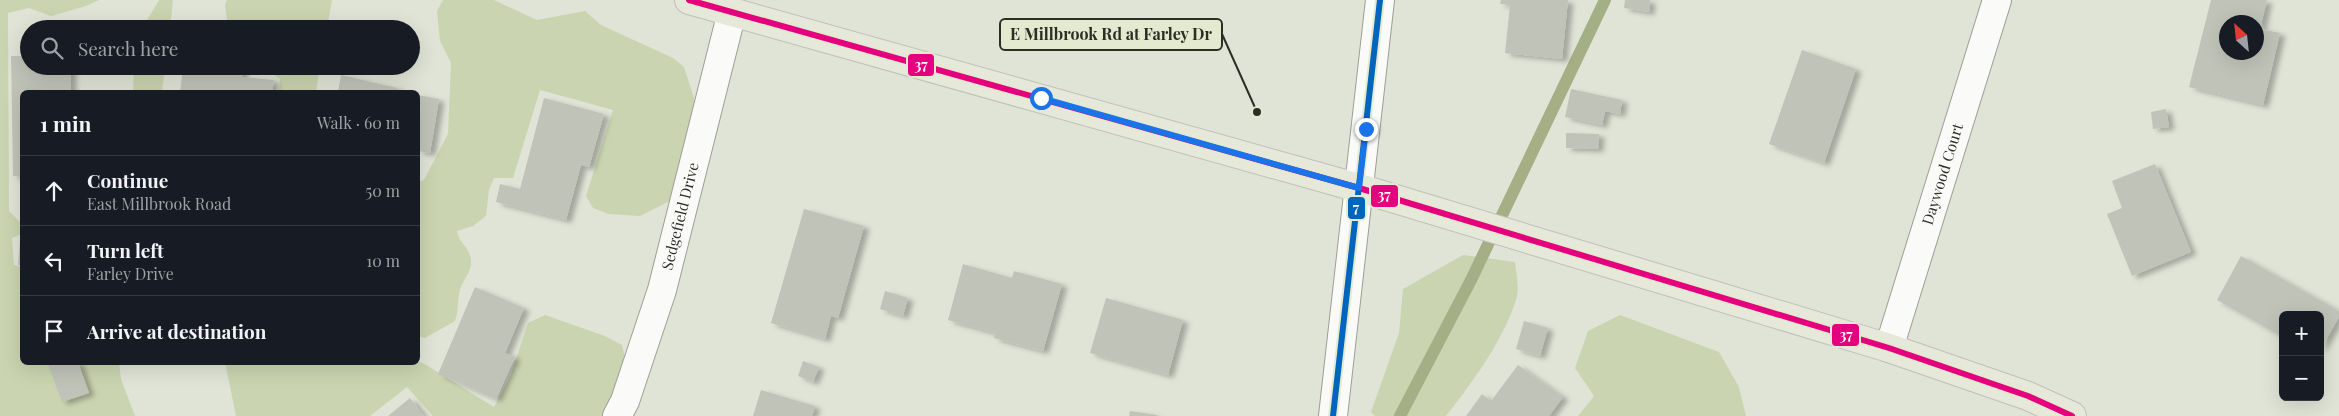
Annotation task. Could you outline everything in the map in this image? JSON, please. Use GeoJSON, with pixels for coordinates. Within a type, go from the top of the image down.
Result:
{"type":"FeatureCollection","features":[{"type":"Feature","properties":{"kind":"main road"},"geometry":{"type":"LineString","coordinates":[[690,0],[1359,188],[1889,348],[2028,396],[2072,416]]}},
{"type":"Feature","properties":{"kind":"street"},"geometry":{"type":"LineString","coordinates":[[1333,416],[1380,0]]}},
{"type":"Feature","properties":{"kind":"street","name":"Daywood Court"},"geometry":{"type":"LineString","coordinates":[[1889,348],[1997,0]]}},
{"type":"Feature","properties":{"kind":"street","name":"Sedgefield Drive"},"geometry":{"type":"LineString","coordinates":[[617,416],[625,401],[662,290],[732,12]]}},
{"type":"Feature","properties":{"kind":"green space"},"geometry":{"type":"Polygon","coordinates":[[[0,0],[99,0],[86,6],[51,16],[29,8],[8,13],[9,211],[20,222],[20,235],[12,238],[14,265],[20,266],[20,365],[119,365],[121,379],[135,416],[0,416],[0,0]]]}},
{"type":"Feature","properties":{"kind":"green space"},"geometry":{"type":"Polygon","coordinates":[[[159,0],[173,0],[171,20],[147,20],[159,0]]]}},
{"type":"Feature","properties":{"kind":"green space"},"geometry":{"type":"Polygon","coordinates":[[[227,0],[332,0],[329,20],[227,20],[225,4],[227,0]]]}},
{"type":"Feature","properties":{"kind":"green space"},"geometry":{"type":"Polygon","coordinates":[[[443,0],[494,0],[537,20],[585,11],[601,25],[673,58],[684,67],[698,111],[674,199],[640,216],[608,214],[593,208],[586,196],[613,110],[540,90],[513,178],[494,178],[489,190],[486,216],[473,226],[457,231],[459,238],[467,248],[471,262],[469,272],[460,290],[455,321],[425,338],[420,337],[420,181],[424,180],[448,134],[451,63],[440,41],[437,11],[443,0]]]}},
{"type":"Feature","properties":{"kind":"green space"},"geometry":{"type":"Polygon","coordinates":[[[134,75],[164,75],[162,90],[133,90],[134,75]]]}},
{"type":"Feature","properties":{"kind":"green space"},"geometry":{"type":"Polygon","coordinates":[[[274,75],[319,75],[316,90],[279,90],[280,79],[274,75]]]}},
{"type":"Feature","properties":{"kind":"green space"},"geometry":{"type":"Polygon","coordinates":[[[1463,255],[1515,262],[1518,292],[1512,312],[1497,343],[1467,389],[1446,416],[1375,416],[1371,412],[1399,333],[1403,289],[1463,255]]]}},
{"type":"Feature","properties":{"kind":"green space"},"geometry":{"type":"Polygon","coordinates":[[[545,315],[605,336],[622,345],[627,367],[606,416],[433,416],[407,387],[370,416],[236,416],[226,365],[420,365],[420,362],[494,407],[510,377],[528,323],[545,315]]]}},
{"type":"Feature","properties":{"kind":"green space"},"geometry":{"type":"Polygon","coordinates":[[[1620,315],[1719,352],[1739,387],[1746,416],[1578,416],[1594,396],[1575,368],[1588,331],[1620,315]]]}},
{"type":"Feature","properties":{"kind":"building"},"geometry":{"type":"Polygon","coordinates":[[[1501,0],[1568,0],[1562,59],[1505,53],[1510,5],[1500,4],[1501,0]]]}},
{"type":"Feature","properties":{"kind":"building"},"geometry":{"type":"Polygon","coordinates":[[[1625,0],[1650,0],[1649,12],[1624,8],[1625,0]]]}},
{"type":"Feature","properties":{"kind":"building"},"geometry":{"type":"Polygon","coordinates":[[[2211,0],[2267,0],[2263,15],[2219,15],[2219,60],[2264,60],[2264,30],[2280,33],[2263,105],[2189,87],[2211,0]]]}},
{"type":"Feature","properties":{"kind":"building"},"geometry":{"type":"Polygon","coordinates":[[[1802,50],[1856,69],[1824,163],[1769,144],[1802,50]]]}},
{"type":"Feature","properties":{"kind":"building"},"geometry":{"type":"Polygon","coordinates":[[[11,56],[20,56],[20,75],[71,75],[71,90],[20,90],[20,176],[13,176],[11,56]]]}},
{"type":"Feature","properties":{"kind":"building"},"geometry":{"type":"Polygon","coordinates":[[[182,75],[242,75],[242,77],[274,80],[272,90],[180,90],[182,75]]]}},
{"type":"Feature","properties":{"kind":"building"},"geometry":{"type":"Polygon","coordinates":[[[341,75],[397,88],[398,90],[338,90],[341,75]]]}},
{"type":"Feature","properties":{"kind":"building"},"geometry":{"type":"Polygon","coordinates":[[[1571,89],[1622,100],[1620,114],[1605,111],[1602,125],[1565,117],[1571,89]]]}},
{"type":"Feature","properties":{"kind":"building"},"geometry":{"type":"Polygon","coordinates":[[[420,95],[439,99],[430,153],[420,151],[420,95]]]}},
{"type":"Feature","properties":{"kind":"building"},"geometry":{"type":"Polygon","coordinates":[[[544,98],[604,114],[589,167],[581,165],[566,220],[496,202],[500,184],[520,189],[544,98]]]}},
{"type":"Feature","properties":{"kind":"building"},"geometry":{"type":"Polygon","coordinates":[[[2166,109],[2169,127],[2153,129],[2151,112],[2166,109]]]}},
{"type":"Feature","properties":{"kind":"building"},"geometry":{"type":"Polygon","coordinates":[[[1566,133],[1599,134],[1598,149],[1566,148],[1566,133]]]}},
{"type":"Feature","properties":{"kind":"building"},"geometry":{"type":"Polygon","coordinates":[[[2155,164],[2191,252],[2132,276],[2107,214],[2122,208],[2112,181],[2155,164]]]}},
{"type":"Feature","properties":{"kind":"building"},"geometry":{"type":"Polygon","coordinates":[[[804,209],[864,226],[838,318],[831,316],[825,339],[771,323],[804,209]]]}},
{"type":"Feature","properties":{"kind":"building"},"geometry":{"type":"Polygon","coordinates":[[[20,239],[20,266],[18,265],[20,239]]]}},
{"type":"Feature","properties":{"kind":"building"},"geometry":{"type":"Polygon","coordinates":[[[2241,256],[2339,311],[2339,317],[2324,343],[2324,311],[2279,311],[2279,335],[2217,300],[2241,256]]]}},
{"type":"Feature","properties":{"kind":"building"},"geometry":{"type":"Polygon","coordinates":[[[963,264],[1012,278],[1014,271],[1062,284],[1043,351],[994,338],[995,333],[948,320],[963,264]]]}},
{"type":"Feature","properties":{"kind":"building"},"geometry":{"type":"Polygon","coordinates":[[[475,287],[524,308],[505,353],[515,357],[496,399],[438,374],[475,287]]]}},
{"type":"Feature","properties":{"kind":"building"},"geometry":{"type":"Polygon","coordinates":[[[885,291],[908,298],[903,316],[880,309],[885,291]]]}},
{"type":"Feature","properties":{"kind":"building"},"geometry":{"type":"Polygon","coordinates":[[[1106,298],[1183,320],[1168,375],[1090,353],[1106,298]]]}},
{"type":"Feature","properties":{"kind":"building"},"geometry":{"type":"Polygon","coordinates":[[[1524,321],[1548,328],[1540,356],[1516,349],[1524,321]]]}},
{"type":"Feature","properties":{"kind":"building"},"geometry":{"type":"Polygon","coordinates":[[[803,361],[819,367],[813,382],[798,376],[803,361]]]}},
{"type":"Feature","properties":{"kind":"building"},"geometry":{"type":"Polygon","coordinates":[[[48,365],[79,365],[89,393],[62,402],[48,365]]]}},
{"type":"Feature","properties":{"kind":"building"},"geometry":{"type":"Polygon","coordinates":[[[1518,365],[1563,397],[1549,416],[1466,416],[1482,394],[1491,401],[1518,365]]]}},
{"type":"Feature","properties":{"kind":"building"},"geometry":{"type":"Polygon","coordinates":[[[761,390],[815,406],[812,416],[753,416],[761,390]]]}},
{"type":"Feature","properties":{"kind":"building"},"geometry":{"type":"Polygon","coordinates":[[[410,398],[424,416],[388,416],[410,398]]]}},
{"type":"Feature","properties":{"kind":"building"},"geometry":{"type":"Polygon","coordinates":[[[1130,411],[1157,415],[1157,416],[1129,416],[1130,411]]]}},
{"type":"Feature","properties":{"kind":"waterway"},"geometry":{"type":"LineString","coordinates":[[1400,416],[1471,280],[1605,0]]}},
{"type":"Feature","properties":{"kind":"transit line","name":"37"},"geometry":{"type":"LineString","coordinates":[[689,0],[1359,188],[1889,348],[2028,396],[2072,416]]}},
{"type":"Feature","properties":{"kind":"transit line","name":"7"},"geometry":{"type":"LineString","coordinates":[[1333,416],[1380,0]]}},
{"type":"Feature","properties":{"kind":"place","name":"E Millbrook Rd at Farley Dr"},"geometry":{"type":"Point","coordinates":[1257,112]}},
{"type":"Feature","properties":{"kind":"route"},"geometry":{"type":"LineString","coordinates":[[1041,98],[1359,188],[1366,129]]}}]}
